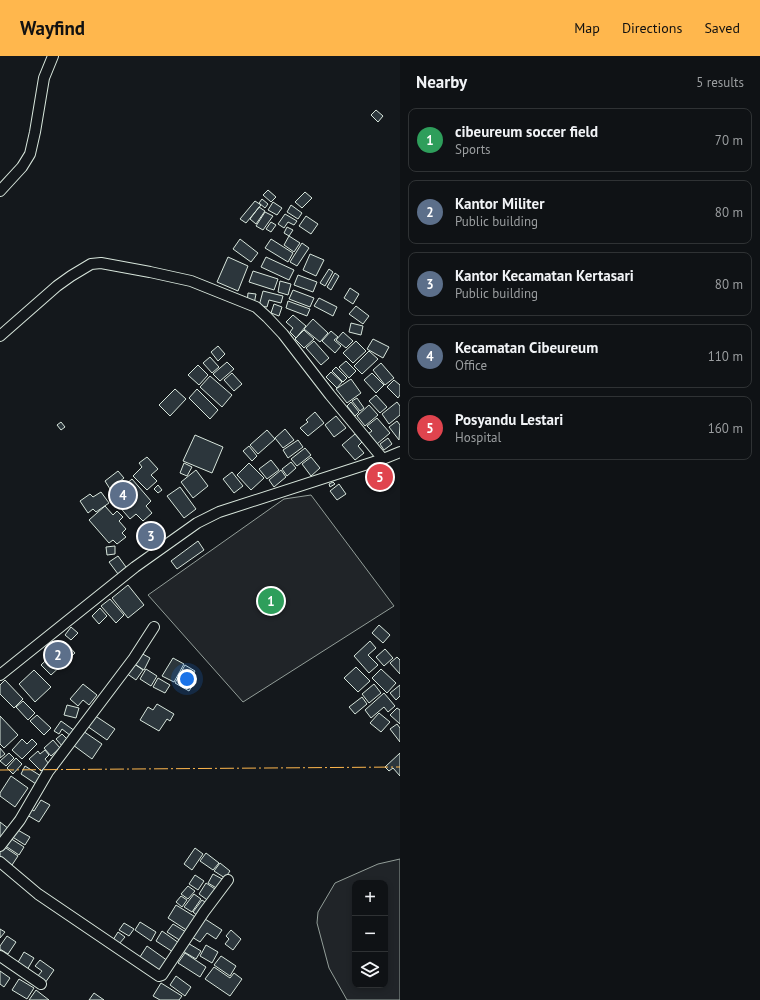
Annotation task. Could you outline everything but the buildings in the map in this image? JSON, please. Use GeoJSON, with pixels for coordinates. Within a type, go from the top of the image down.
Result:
{"type":"FeatureCollection","features":[{"type":"Feature","properties":{"kind":"street"},"geometry":{"type":"LineString","coordinates":[[0,191],[22,167],[30,154],[44,78],[47,67],[53,56]]}},
{"type":"Feature","properties":{"kind":"street"},"geometry":{"type":"LineString","coordinates":[[0,336],[57,286],[91,264],[101,262],[190,281],[256,307],[267,317],[284,334],[334,400],[383,459]]}},
{"type":"Feature","properties":{"kind":"street"},"geometry":{"type":"LineString","coordinates":[[0,675],[135,567],[198,523],[220,512],[383,459],[400,452]]}},
{"type":"Feature","properties":{"kind":"street"},"geometry":{"type":"LineString","coordinates":[[0,846],[20,820],[48,772],[134,658],[154,627]]}},
{"type":"Feature","properties":{"kind":"street"},"geometry":{"type":"LineString","coordinates":[[0,862],[38,894],[159,976],[162,975],[204,912],[228,880]]}},
{"type":"Feature","properties":{"kind":"street"},"geometry":{"type":"LineString","coordinates":[[0,956],[41,984]]}},
{"type":"Feature","properties":{"kind":"shaded area"},"geometry":{"type":"Polygon","coordinates":[[[311,495],[394,606],[243,702],[148,595],[284,499],[311,495]]]}},
{"type":"Feature","properties":{"kind":"shaded area"},"geometry":{"type":"Polygon","coordinates":[[[400,859],[400,1000],[347,1000],[329,968],[317,923],[318,912],[335,883],[378,864],[400,859]]]}},
{"type":"Feature","properties":{"kind":"power"},"geometry":{"type":"LineString","coordinates":[[0,770],[400,767]]}},
{"type":"Feature","properties":{"kind":"place","name":"Posyandu Lestari"},"geometry":{"type":"Point","coordinates":[380,477]}},
{"type":"Feature","properties":{"kind":"place","name":"Kecamatan Cibeureum"},"geometry":{"type":"Point","coordinates":[123,495]}},
{"type":"Feature","properties":{"kind":"place","name":"Kantor Kecamatan Kertasari"},"geometry":{"type":"Point","coordinates":[151,536]}},
{"type":"Feature","properties":{"kind":"place","name":"cibeureum soccer field"},"geometry":{"type":"Point","coordinates":[271,601]}},
{"type":"Feature","properties":{"kind":"place","name":"Kantor Militer"},"geometry":{"type":"Point","coordinates":[58,655]}}]}
